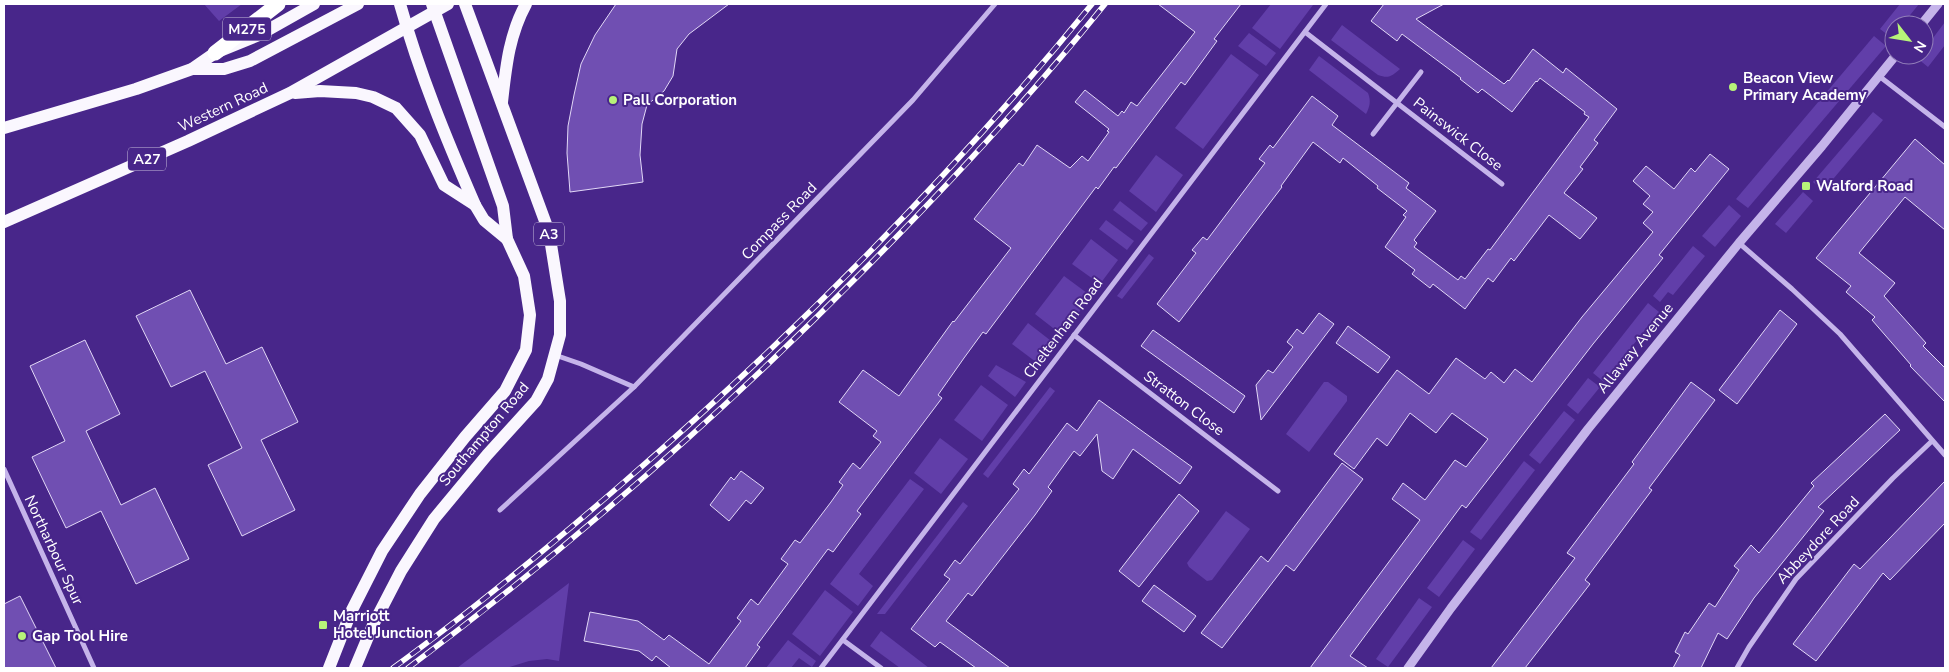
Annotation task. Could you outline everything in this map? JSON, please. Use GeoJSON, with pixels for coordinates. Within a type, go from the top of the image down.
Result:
{"type":"FeatureCollection","features":[{"type":"Feature","properties":{"kind":"highway","name":"M275"},"geometry":{"type":"LineString","coordinates":[[215,53],[278,4]]}},
{"type":"Feature","properties":{"kind":"main road","name":"Western Road"},"geometry":{"type":"LineString","coordinates":[[4,128],[136,89],[192,69],[215,53],[259,35],[314,4]]}},
{"type":"Feature","properties":{"kind":"main road","name":"Western Road"},"geometry":{"type":"LineString","coordinates":[[192,69],[224,69],[250,61],[358,4]]}},
{"type":"Feature","properties":{"kind":"main road"},"geometry":{"type":"LineString","coordinates":[[410,4],[404,15],[419,68],[440,125],[475,205],[484,220],[507,239]]}},
{"type":"Feature","properties":{"kind":"main road","name":"Western Road"},"geometry":{"type":"LineString","coordinates":[[4,222],[188,141],[290,93],[381,41],[404,15],[448,4]]}},
{"type":"Feature","properties":{"kind":"main road","name":"Southampton Road"},"geometry":{"type":"LineString","coordinates":[[355,668],[373,625],[405,563],[434,519],[487,455],[536,401],[548,379],[560,335],[560,301],[549,232],[465,4]]}},
{"type":"Feature","properties":{"kind":"main road","name":"A3"},"geometry":{"type":"LineString","coordinates":[[502,107],[509,45],[520,14],[526,4]]}},
{"type":"Feature","properties":{"kind":"main road","name":"A3"},"geometry":{"type":"LineString","coordinates":[[433,7],[502,206],[507,239]]}},
{"type":"Feature","properties":{"kind":"main road"},"geometry":{"type":"LineString","coordinates":[[290,93],[320,91],[356,92],[388,103],[405,116],[420,134],[444,185],[475,205]]}},
{"type":"Feature","properties":{"kind":"main road","name":"Southampton Road"},"geometry":{"type":"LineString","coordinates":[[329,668],[351,612],[382,551],[426,487],[465,437],[505,391],[526,350],[530,315],[524,276],[507,239]]}},
{"type":"Feature","properties":{"kind":"street","name":"Compass Road"},"geometry":{"type":"LineString","coordinates":[[500,510],[634,387],[913,100],[995,4]]}},
{"type":"Feature","properties":{"kind":"street","name":"Cheltenham Road"},"geometry":{"type":"LineString","coordinates":[[821,668],[1326,4]]}},
{"type":"Feature","properties":{"kind":"street"},"geometry":{"type":"LineString","coordinates":[[1929,15],[1938,4]]}},
{"type":"Feature","properties":{"kind":"street","name":"Painswick Close"},"geometry":{"type":"LineString","coordinates":[[1305,32],[1502,184]]}},
{"type":"Feature","properties":{"kind":"street","name":"Allaway Avenue"},"geometry":{"type":"LineString","coordinates":[[1408,668],[1451,608],[1588,429],[1739,243],[1888,65]]}},
{"type":"Feature","properties":{"kind":"street","name":"Painswick Close"},"geometry":{"type":"LineString","coordinates":[[1373,134],[1421,72]]}},
{"type":"Feature","properties":{"kind":"street"},"geometry":{"type":"LineString","coordinates":[[1879,76],[1945,127]]}},
{"type":"Feature","properties":{"kind":"street"},"geometry":{"type":"LineString","coordinates":[[1739,243],[1840,334],[1945,456]]}},
{"type":"Feature","properties":{"kind":"street","name":"Stratton Close"},"geometry":{"type":"LineString","coordinates":[[1074,335],[1278,491]]}},
{"type":"Feature","properties":{"kind":"street"},"geometry":{"type":"LineString","coordinates":[[555,355],[634,387]]}},
{"type":"Feature","properties":{"kind":"street","name":"Abbeydore Road"},"geometry":{"type":"LineString","coordinates":[[1737,668],[1749,647],[1796,579],[1893,478],[1932,441]]}},
{"type":"Feature","properties":{"kind":"street","name":"Northarbour Spur"},"geometry":{"type":"LineString","coordinates":[[4,470],[94,668]]}},
{"type":"Feature","properties":{"kind":"street"},"geometry":{"type":"LineString","coordinates":[[843,640],[881,668]]}},
{"type":"Feature","properties":{"kind":"shaded area"},"geometry":{"type":"Polygon","coordinates":[[[204,4],[242,4],[219,21],[204,4]]]}},
{"type":"Feature","properties":{"kind":"shaded area"},"geometry":{"type":"Polygon","coordinates":[[[1271,4],[1313,5],[1280,49],[1252,28],[1271,4]]]}},
{"type":"Feature","properties":{"kind":"shaded area"},"geometry":{"type":"Polygon","coordinates":[[[1900,4],[1919,4],[1910,15],[1891,15],[1900,4]]]}},
{"type":"Feature","properties":{"kind":"shaded area"},"geometry":{"type":"Polygon","coordinates":[[[1945,22],[1945,45],[1934,59],[1934,37],[1945,22]]]}},
{"type":"Feature","properties":{"kind":"shaded area"},"geometry":{"type":"Polygon","coordinates":[[[1884,24],[1884,32],[1880,29],[1884,24]]]}},
{"type":"Feature","properties":{"kind":"shaded area"},"geometry":{"type":"Polygon","coordinates":[[[1342,25],[1400,69],[1390,76],[1378,75],[1331,40],[1342,25]]]}},
{"type":"Feature","properties":{"kind":"shaded area"},"geometry":{"type":"Polygon","coordinates":[[[1249,33],[1276,53],[1266,66],[1238,46],[1249,33]]]}},
{"type":"Feature","properties":{"kind":"shaded area"},"geometry":{"type":"Polygon","coordinates":[[[1874,36],[1884,44],[1884,48],[1748,208],[1736,199],[1874,36]]]}},
{"type":"Feature","properties":{"kind":"shaded area"},"geometry":{"type":"Polygon","coordinates":[[[1231,54],[1259,75],[1203,149],[1175,128],[1231,54]]]}},
{"type":"Feature","properties":{"kind":"shaded area"},"geometry":{"type":"Polygon","coordinates":[[[1319,56],[1368,93],[1370,104],[1366,114],[1309,70],[1319,56]]]}},
{"type":"Feature","properties":{"kind":"shaded area"},"geometry":{"type":"Polygon","coordinates":[[[1873,112],[1883,120],[1823,191],[1813,182],[1873,112]]]}},
{"type":"Feature","properties":{"kind":"shaded area"},"geometry":{"type":"Polygon","coordinates":[[[1156,155],[1183,175],[1156,212],[1129,191],[1156,155]]]}},
{"type":"Feature","properties":{"kind":"shaded area"},"geometry":{"type":"Polygon","coordinates":[[[1803,192],[1813,201],[1786,233],[1775,224],[1803,192]]]}},
{"type":"Feature","properties":{"kind":"shaded area"},"geometry":{"type":"Polygon","coordinates":[[[1120,201],[1148,223],[1141,231],[1113,210],[1120,201]]]}},
{"type":"Feature","properties":{"kind":"shaded area"},"geometry":{"type":"Polygon","coordinates":[[[1729,205],[1741,216],[1715,247],[1702,236],[1729,205]]]}},
{"type":"Feature","properties":{"kind":"shaded area"},"geometry":{"type":"Polygon","coordinates":[[[1106,220],[1134,241],[1127,250],[1099,229],[1106,220]]]}},
{"type":"Feature","properties":{"kind":"shaded area"},"geometry":{"type":"Polygon","coordinates":[[[1091,239],[1118,260],[1100,284],[1072,264],[1091,239]]]}},
{"type":"Feature","properties":{"kind":"shaded area"},"geometry":{"type":"Polygon","coordinates":[[[1693,246],[1705,256],[1673,295],[1668,292],[1660,302],[1653,296],[1693,246]]]}},
{"type":"Feature","properties":{"kind":"shaded area"},"geometry":{"type":"Polygon","coordinates":[[[1149,254],[1154,258],[1122,299],[1117,296],[1149,254]]]}},
{"type":"Feature","properties":{"kind":"shaded area"},"geometry":{"type":"Polygon","coordinates":[[[1064,276],[1091,296],[1062,335],[1035,314],[1064,276]]]}},
{"type":"Feature","properties":{"kind":"shaded area"},"geometry":{"type":"Polygon","coordinates":[[[1648,303],[1659,312],[1604,382],[1593,373],[1648,303]]]}},
{"type":"Feature","properties":{"kind":"shaded area"},"geometry":{"type":"Polygon","coordinates":[[[1028,323],[1055,344],[1040,365],[1012,344],[1028,323]]]}},
{"type":"Feature","properties":{"kind":"shaded area"},"geometry":{"type":"Polygon","coordinates":[[[996,365],[1026,382],[1015,397],[988,376],[996,365]]]}},
{"type":"Feature","properties":{"kind":"shaded area"},"geometry":{"type":"Polygon","coordinates":[[[1588,378],[1600,387],[1578,414],[1567,405],[1588,378]]]}},
{"type":"Feature","properties":{"kind":"shaded area"},"geometry":{"type":"Polygon","coordinates":[[[1324,382],[1328,382],[1347,396],[1347,401],[1309,452],[1286,434],[1324,382]]]}},
{"type":"Feature","properties":{"kind":"shaded area"},"geometry":{"type":"Polygon","coordinates":[[[981,385],[1008,405],[982,441],[954,420],[981,385]]]}},
{"type":"Feature","properties":{"kind":"shaded area"},"geometry":{"type":"Polygon","coordinates":[[[1050,387],[1055,391],[988,478],[983,474],[1050,387]]]}},
{"type":"Feature","properties":{"kind":"shaded area"},"geometry":{"type":"Polygon","coordinates":[[[1564,411],[1575,420],[1540,464],[1529,455],[1564,411]]]}},
{"type":"Feature","properties":{"kind":"shaded area"},"geometry":{"type":"Polygon","coordinates":[[[940,438],[968,459],[941,494],[914,473],[940,438]]]}},
{"type":"Feature","properties":{"kind":"shaded area"},"geometry":{"type":"Polygon","coordinates":[[[1524,461],[1535,470],[1481,540],[1470,532],[1524,461]]]}},
{"type":"Feature","properties":{"kind":"shaded area"},"geometry":{"type":"Polygon","coordinates":[[[910,479],[924,489],[859,574],[873,586],[858,606],[830,584],[910,479]]]}},
{"type":"Feature","properties":{"kind":"shaded area"},"geometry":{"type":"Polygon","coordinates":[[[963,502],[968,506],[885,614],[877,614],[963,502]]]}},
{"type":"Feature","properties":{"kind":"shaded area"},"geometry":{"type":"Polygon","coordinates":[[[1226,511],[1250,529],[1212,580],[1207,581],[1189,567],[1187,563],[1226,511]]]}},
{"type":"Feature","properties":{"kind":"shaded area"},"geometry":{"type":"Polygon","coordinates":[[[1463,540],[1475,549],[1439,597],[1427,588],[1463,540]]]}},
{"type":"Feature","properties":{"kind":"shaded area"},"geometry":{"type":"Polygon","coordinates":[[[569,583],[559,661],[547,659],[529,661],[506,668],[457,668],[569,583]]]}},
{"type":"Feature","properties":{"kind":"shaded area"},"geometry":{"type":"Polygon","coordinates":[[[825,590],[853,612],[820,656],[792,634],[825,590]]]}},
{"type":"Feature","properties":{"kind":"shaded area"},"geometry":{"type":"Polygon","coordinates":[[[1419,598],[1432,607],[1388,667],[1376,659],[1419,598]]]}},
{"type":"Feature","properties":{"kind":"shaded area"},"geometry":{"type":"Polygon","coordinates":[[[881,631],[929,668],[900,668],[870,646],[881,631]]]}},
{"type":"Feature","properties":{"kind":"shaded area"},"geometry":{"type":"Polygon","coordinates":[[[788,640],[816,661],[812,667],[799,658],[791,668],[766,668],[788,640]]]}},
{"type":"Feature","properties":{"kind":"building","name":"Pall Corporation"},"geometry":{"type":"Polygon","coordinates":[[[616,4],[729,4],[689,34],[677,49],[673,76],[664,91],[647,105],[642,124],[640,155],[643,182],[570,192],[567,153],[568,126],[581,64],[595,35],[616,4]]]}},
{"type":"Feature","properties":{"kind":"building"},"geometry":{"type":"Polygon","coordinates":[[[1158,4],[1241,4],[1214,39],[1217,41],[1185,85],[1181,82],[1116,168],[1114,167],[1098,189],[1096,187],[986,334],[983,332],[938,395],[942,398],[857,511],[861,514],[833,552],[828,549],[757,645],[760,647],[745,668],[671,668],[656,656],[652,661],[639,651],[584,641],[590,612],[638,621],[664,640],[669,635],[709,664],[741,621],[737,618],[751,599],[758,605],[788,564],[781,559],[795,540],[800,543],[831,502],[843,485],[839,482],[853,463],[860,469],[881,442],[873,436],[877,431],[839,402],[863,370],[899,396],[953,321],[1011,248],[974,219],[1019,163],[1023,166],[1037,145],[1070,168],[1082,156],[1088,161],[1109,132],[1107,131],[1109,129],[1075,102],[1085,90],[1118,116],[1122,111],[1124,113],[1131,102],[1137,106],[1195,32],[1158,4]]]}},
{"type":"Feature","properties":{"kind":"building"},"geometry":{"type":"Polygon","coordinates":[[[1384,4],[1444,4],[1416,19],[1504,84],[1509,81],[1533,49],[1563,73],[1566,68],[1617,109],[1594,140],[1598,143],[1580,167],[1583,169],[1564,193],[1597,218],[1580,239],[1549,215],[1514,261],[1511,258],[1493,282],[1488,278],[1465,309],[1433,284],[1430,288],[1412,274],[1415,270],[1385,247],[1406,217],[1403,215],[1407,211],[1343,158],[1340,163],[1313,142],[1282,187],[1179,322],[1157,304],[1196,253],[1192,250],[1203,237],[1207,240],[1265,163],[1259,159],[1270,145],[1273,148],[1312,96],[1338,116],[1332,125],[1409,183],[1406,188],[1436,211],[1414,240],[1417,243],[1414,247],[1458,280],[1461,276],[1465,279],[1488,249],[1490,250],[1589,117],[1540,78],[1512,112],[1482,89],[1478,93],[1402,34],[1397,41],[1371,21],[1384,4]]]}},
{"type":"Feature","properties":{"kind":"building"},"geometry":{"type":"Polygon","coordinates":[[[1915,139],[1945,165],[1945,230],[1905,197],[1859,253],[1895,283],[1884,296],[1926,343],[1923,346],[1945,368],[1945,402],[1910,366],[1872,320],[1875,317],[1846,292],[1851,286],[1816,258],[1915,139]]]}},
{"type":"Feature","properties":{"kind":"building"},"geometry":{"type":"Polygon","coordinates":[[[1710,154],[1729,169],[1659,255],[1663,258],[1593,344],[1466,508],[1462,505],[1350,656],[1368,668],[1310,668],[1420,520],[1392,499],[1403,483],[1425,500],[1455,460],[1466,467],[1488,439],[1452,413],[1436,433],[1410,413],[1387,446],[1377,438],[1354,469],[1334,454],[1397,370],[1429,394],[1456,358],[1485,379],[1491,372],[1504,383],[1515,369],[1532,382],[1582,317],[1653,232],[1643,223],[1653,212],[1643,204],[1650,196],[1633,181],[1646,166],[1674,189],[1691,168],[1695,172],[1710,154]]]}},
{"type":"Feature","properties":{"kind":"building"},"geometry":{"type":"Polygon","coordinates":[[[190,290],[226,364],[262,347],[298,422],[261,440],[295,510],[242,536],[208,465],[242,448],[205,371],[171,387],[136,316],[190,290]]]}},
{"type":"Feature","properties":{"kind":"building"},"geometry":{"type":"Polygon","coordinates":[[[1780,310],[1797,324],[1737,404],[1719,390],[1780,310]]]}},
{"type":"Feature","properties":{"kind":"building"},"geometry":{"type":"Polygon","coordinates":[[[1319,313],[1334,324],[1261,420],[1256,385],[1268,370],[1273,373],[1293,347],[1287,342],[1297,329],[1303,334],[1319,313]]]}},
{"type":"Feature","properties":{"kind":"building"},"geometry":{"type":"Polygon","coordinates":[[[1348,326],[1390,357],[1378,373],[1336,343],[1348,326]]]}},
{"type":"Feature","properties":{"kind":"building"},"geometry":{"type":"Polygon","coordinates":[[[1153,330],[1245,396],[1234,413],[1141,346],[1153,330]]]}},
{"type":"Feature","properties":{"kind":"building"},"geometry":{"type":"Polygon","coordinates":[[[85,340],[120,414],[86,431],[121,505],[155,488],[189,559],[136,584],[101,511],[66,528],[32,457],[65,441],[30,366],[85,340]]]}},
{"type":"Feature","properties":{"kind":"building"},"geometry":{"type":"Polygon","coordinates":[[[1691,382],[1715,400],[1649,488],[1652,490],[1585,580],[1590,584],[1525,668],[1491,668],[1575,558],[1567,553],[1634,464],[1632,462],[1691,382]]]}},
{"type":"Feature","properties":{"kind":"building"},"geometry":{"type":"Polygon","coordinates":[[[1099,400],[1192,467],[1180,484],[1133,449],[1113,479],[1102,471],[1097,434],[1080,456],[1074,451],[1048,487],[1052,491],[1035,515],[972,596],[968,593],[946,621],[1010,668],[976,668],[940,642],[935,647],[911,629],[950,579],[944,575],[955,560],[960,564],[1019,489],[1013,484],[1024,469],[1029,474],[1067,423],[1077,431],[1099,400]]]}},
{"type":"Feature","properties":{"kind":"building"},"geometry":{"type":"Polygon","coordinates":[[[1885,414],[1900,430],[1818,507],[1824,511],[1754,598],[1727,639],[1718,633],[1701,668],[1673,668],[1680,655],[1675,652],[1685,632],[1688,634],[1709,603],[1715,607],[1739,570],[1734,566],[1751,545],[1759,553],[1814,486],[1811,483],[1885,414]]]}},
{"type":"Feature","properties":{"kind":"building"},"geometry":{"type":"Polygon","coordinates":[[[1342,463],[1363,479],[1294,571],[1286,565],[1222,648],[1201,633],[1261,556],[1268,562],[1342,463]]]}},
{"type":"Feature","properties":{"kind":"building"},"geometry":{"type":"Polygon","coordinates":[[[741,471],[764,488],[751,504],[746,500],[729,521],[710,505],[731,477],[734,480],[741,471]]]}},
{"type":"Feature","properties":{"kind":"building"},"geometry":{"type":"Polygon","coordinates":[[[1945,481],[1945,523],[1890,580],[1883,573],[1816,661],[1793,644],[1854,564],[1860,569],[1945,481]]]}},
{"type":"Feature","properties":{"kind":"building"},"geometry":{"type":"Polygon","coordinates":[[[1179,494],[1199,511],[1139,587],[1119,571],[1179,494]]]}},
{"type":"Feature","properties":{"kind":"building"},"geometry":{"type":"Polygon","coordinates":[[[1154,585],[1196,616],[1184,632],[1142,601],[1154,585]]]}},
{"type":"Feature","properties":{"kind":"building","name":"Gap Tool Hire"},"geometry":{"type":"Polygon","coordinates":[[[20,596],[56,668],[4,668],[4,604],[20,596]]]}},
{"type":"Feature","properties":{"kind":"railway"},"geometry":{"type":"LineString","coordinates":[[393,668],[481,601],[568,530],[687,427],[809,313],[868,254],[983,131],[1092,4]]}},
{"type":"Feature","properties":{"kind":"railway"},"geometry":{"type":"LineString","coordinates":[[408,668],[469,622],[588,525],[646,476],[759,373],[930,203],[1019,105],[1105,4]]}},
{"type":"Feature","properties":{"kind":"place","name":"Beacon View Primary Academy"},"geometry":{"type":"Point","coordinates":[1733,87]}},
{"type":"Feature","properties":{"kind":"place","name":"Pall Corporation"},"geometry":{"type":"Point","coordinates":[613,100]}},
{"type":"Feature","properties":{"kind":"place","name":"Walford Road"},"geometry":{"type":"Point","coordinates":[1806,186]}},
{"type":"Feature","properties":{"kind":"place","name":"Marriott Hotel Junction"},"geometry":{"type":"Point","coordinates":[323,625]}},
{"type":"Feature","properties":{"kind":"place","name":"Gap Tool Hire"},"geometry":{"type":"Point","coordinates":[22,636]}}]}
